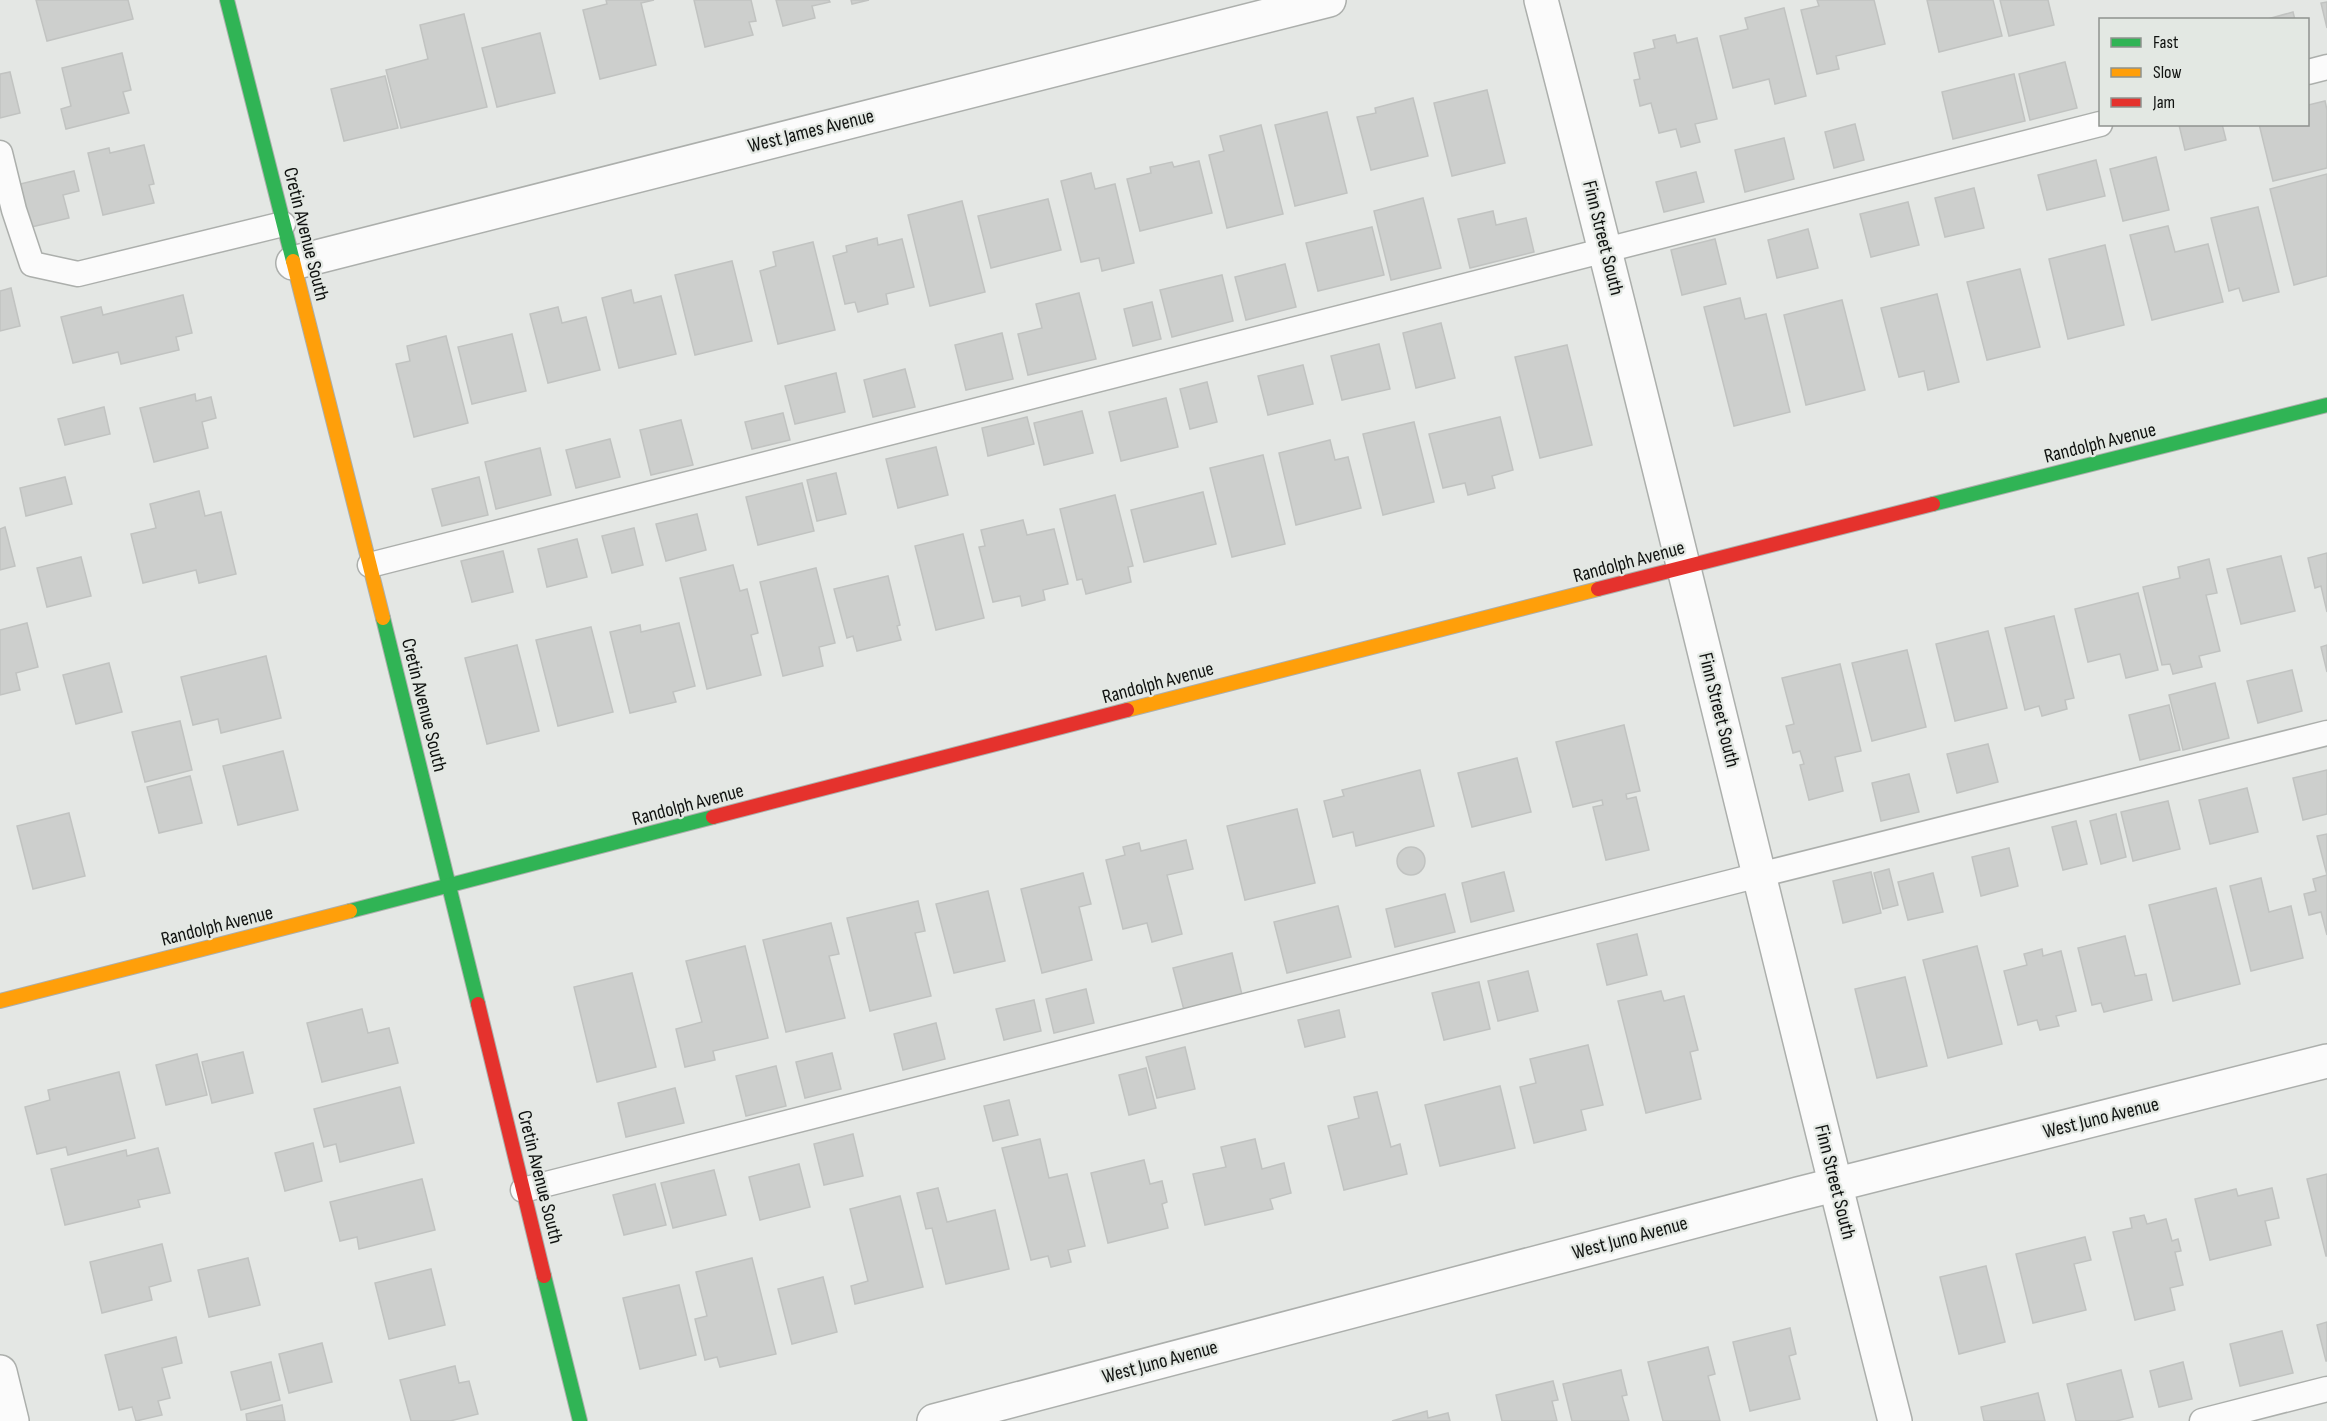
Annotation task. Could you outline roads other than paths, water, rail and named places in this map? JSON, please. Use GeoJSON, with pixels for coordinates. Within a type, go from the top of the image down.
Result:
{"type":"FeatureCollection","features":[{"type":"Feature","properties":{"kind":"main road","name":"Cretin Avenue South"},"geometry":{"type":"LineString","coordinates":[[227,0],[370,565],[580,1421]]}},
{"type":"Feature","properties":{"kind":"main road","name":"Randolph Avenue"},"geometry":{"type":"LineString","coordinates":[[0,1002],[1684,567],[2327,405]]}},
{"type":"Feature","properties":{"kind":"street","name":"West James Avenue"},"geometry":{"type":"LineString","coordinates":[[293,263],[1329,0]]}},
{"type":"Feature","properties":{"kind":"street","name":"Finn Street South"},"geometry":{"type":"LineString","coordinates":[[1541,0],[1606,249],[1895,1421]]}},
{"type":"Feature","properties":{"kind":"street","name":"West Juno Avenue"},"geometry":{"type":"LineString","coordinates":[[934,1421],[1835,1185],[2327,1061]]}},
{"type":"Feature","properties":{"kind":"street"},"geometry":{"type":"LineString","coordinates":[[0,1372],[12,1421]]}},
{"type":"Feature","properties":{"kind":"lane"},"geometry":{"type":"LineString","coordinates":[[2309,72],[2327,67]]}},
{"type":"Feature","properties":{"kind":"lane"},"geometry":{"type":"LineString","coordinates":[[370,565],[2099,124]]}},
{"type":"Feature","properties":{"kind":"lane"},"geometry":{"type":"LineString","coordinates":[[0,153],[14,210],[32,264],[78,274],[283,224]]}},
{"type":"Feature","properties":{"kind":"lane"},"geometry":{"type":"LineString","coordinates":[[523,1190],[1759,875],[2327,733]]}},
{"type":"Feature","properties":{"kind":"lane"},"geometry":{"type":"LineString","coordinates":[[2202,1421],[2327,1389]]}}]}
